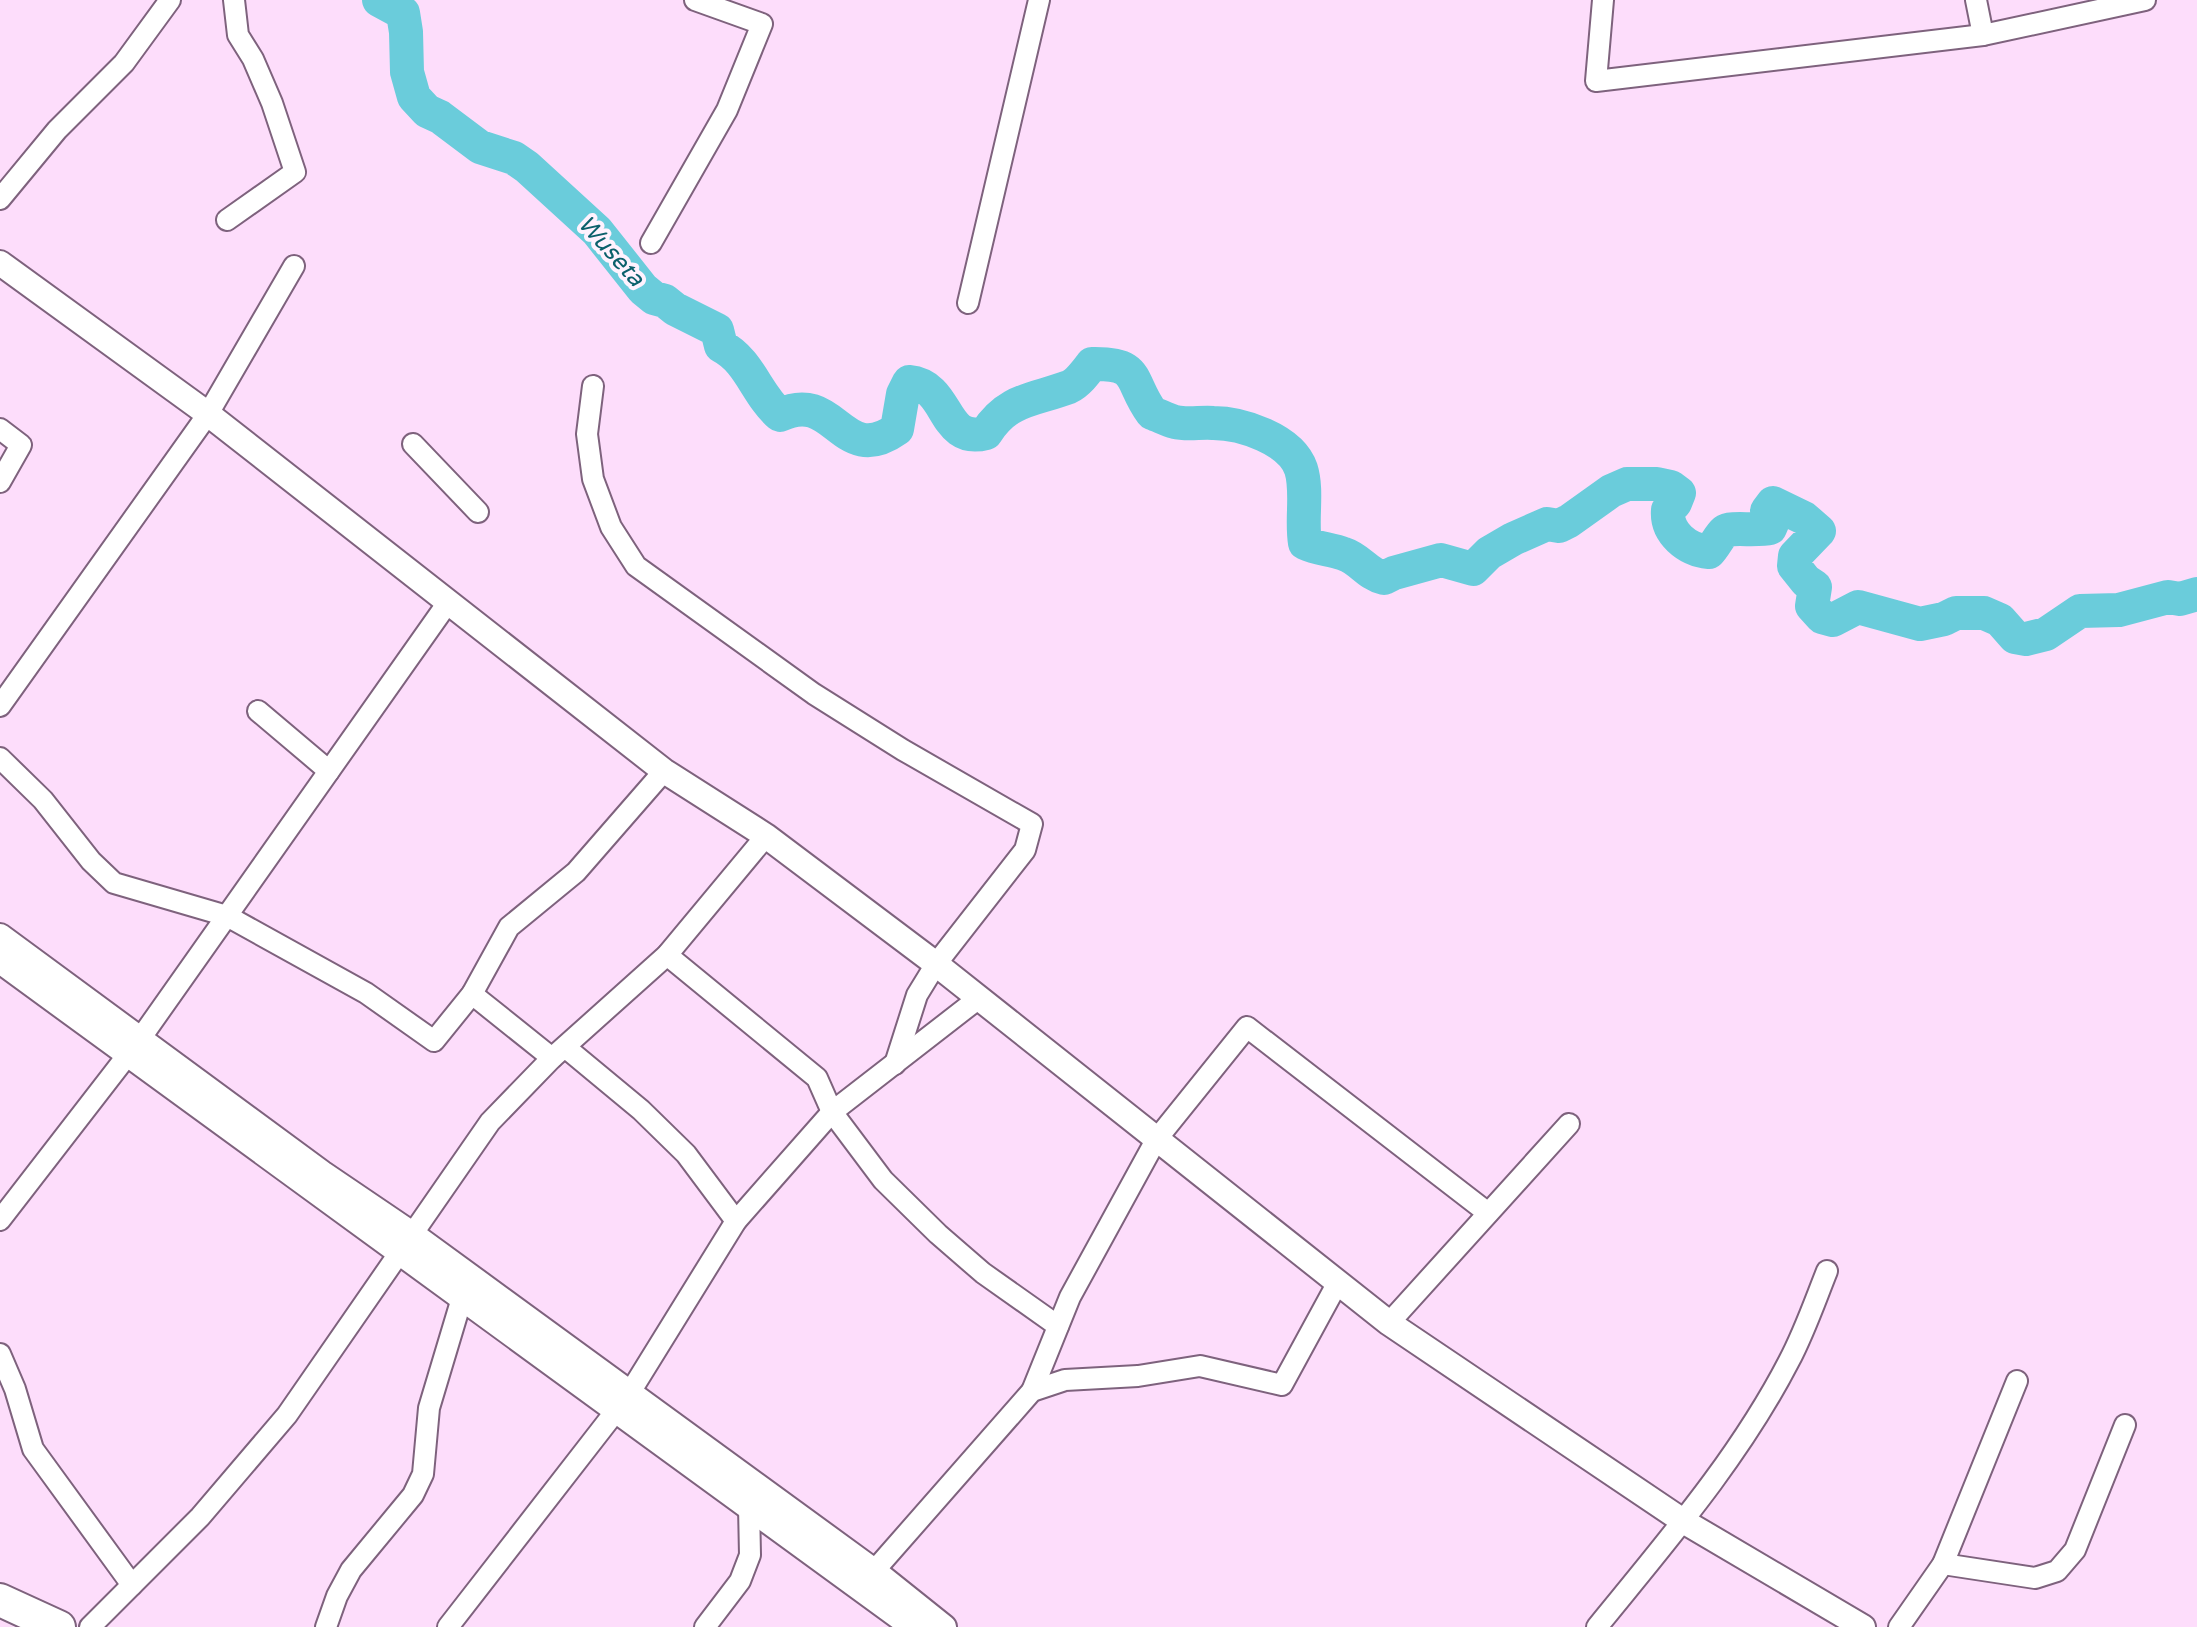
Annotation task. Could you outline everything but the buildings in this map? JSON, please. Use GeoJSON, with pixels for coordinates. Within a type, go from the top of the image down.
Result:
{"type":"FeatureCollection","features":[{"type":"Feature","properties":{"kind":"highway"},"geometry":{"type":"LineString","coordinates":[[0,1600],[59,1627]]}},
{"type":"Feature","properties":{"kind":"highway"},"geometry":{"type":"LineString","coordinates":[[0,1621],[13,1627]]}},
{"type":"Feature","properties":{"kind":"street"},"geometry":{"type":"LineString","coordinates":[[0,199],[57,130],[124,63],[170,0]]}},
{"type":"Feature","properties":{"kind":"street"},"geometry":{"type":"LineString","coordinates":[[227,220],[295,172],[272,103],[253,59],[238,35],[234,0]]}},
{"type":"Feature","properties":{"kind":"street"},"geometry":{"type":"LineString","coordinates":[[651,243],[727,110],[762,24],[695,0]]}},
{"type":"Feature","properties":{"kind":"street"},"geometry":{"type":"LineString","coordinates":[[968,303],[1039,0]]}},
{"type":"Feature","properties":{"kind":"street"},"geometry":{"type":"LineString","coordinates":[[1603,0],[1596,81],[1983,35],[2145,0]]}},
{"type":"Feature","properties":{"kind":"street"},"geometry":{"type":"LineString","coordinates":[[1976,0],[1983,35]]}},
{"type":"Feature","properties":{"kind":"street"},"geometry":{"type":"LineString","coordinates":[[0,263],[208,414],[664,771],[766,836],[936,964],[1389,1323],[1683,1521],[1863,1627]]}},
{"type":"Feature","properties":{"kind":"street"},"geometry":{"type":"LineString","coordinates":[[0,706],[208,414],[294,266]]}},
{"type":"Feature","properties":{"kind":"street"},"geometry":{"type":"LineString","coordinates":[[593,386],[587,434],[593,479],[611,527],[636,566],[686,605],[814,694],[903,750],[1032,824],[1025,850],[936,964],[917,995],[895,1064]]}},
{"type":"Feature","properties":{"kind":"street"},"geometry":{"type":"LineString","coordinates":[[0,429],[21,445],[0,482]]}},
{"type":"Feature","properties":{"kind":"street"},"geometry":{"type":"LineString","coordinates":[[413,444],[478,512]]}},
{"type":"Feature","properties":{"kind":"street"},"geometry":{"type":"LineString","coordinates":[[0,1220],[135,1046],[449,601]]}},
{"type":"Feature","properties":{"kind":"street"},"geometry":{"type":"LineString","coordinates":[[258,711],[329,771]]}},
{"type":"Feature","properties":{"kind":"street"},"geometry":{"type":"LineString","coordinates":[[0,758],[43,800],[91,861],[114,883],[227,916],[366,993],[434,1041],[472,994],[509,927],[576,872],[664,771]]}},
{"type":"Feature","properties":{"kind":"street"},"geometry":{"type":"LineString","coordinates":[[90,1627],[200,1517],[287,1415],[490,1122],[559,1052],[667,955],[766,836]]}},
{"type":"Feature","properties":{"kind":"street"},"geometry":{"type":"LineString","coordinates":[[0,936],[135,1046]]}},
{"type":"Feature","properties":{"kind":"street"},"geometry":{"type":"LineString","coordinates":[[667,955],[817,1078],[832,1112],[883,1180],[938,1234],[983,1273],[1058,1326]]}},
{"type":"Feature","properties":{"kind":"street"},"geometry":{"type":"LineString","coordinates":[[0,961],[135,1046],[322,1173],[407,1243],[622,1402],[749,1506],[913,1627]]}},
{"type":"Feature","properties":{"kind":"street"},"geometry":{"type":"LineString","coordinates":[[472,994],[641,1110],[686,1154],[736,1221]]}},
{"type":"Feature","properties":{"kind":"street"},"geometry":{"type":"LineString","coordinates":[[448,1627],[622,1402],[736,1221],[832,1112],[979,998]]}},
{"type":"Feature","properties":{"kind":"street"},"geometry":{"type":"LineString","coordinates":[[874,1571],[1032,1391],[1058,1326],[1103,1234],[1156,1140],[1247,1027],[1488,1213]]}},
{"type":"Feature","properties":{"kind":"street"},"geometry":{"type":"LineString","coordinates":[[1389,1323],[1569,1124]]}},
{"type":"Feature","properties":{"kind":"street"},"geometry":{"type":"LineString","coordinates":[[407,1243],[462,1298],[874,1571],[944,1627]]}},
{"type":"Feature","properties":{"kind":"street"},"geometry":{"type":"LineString","coordinates":[[1597,1627],[1736,1450],[1790,1360],[1827,1271]]}},
{"type":"Feature","properties":{"kind":"street"},"geometry":{"type":"LineString","coordinates":[[1032,1391],[1065,1380],[1138,1376],[1200,1366],[1282,1385],[1337,1284]]}},
{"type":"Feature","properties":{"kind":"street"},"geometry":{"type":"LineString","coordinates":[[326,1627],[351,1570],[413,1495],[423,1474],[429,1408],[462,1298]]}},
{"type":"Feature","properties":{"kind":"street"},"geometry":{"type":"LineString","coordinates":[[0,1354],[15,1389],[33,1449],[132,1585]]}},
{"type":"Feature","properties":{"kind":"street"},"geometry":{"type":"LineString","coordinates":[[1899,1627],[1943,1564],[2017,1381]]}},
{"type":"Feature","properties":{"kind":"street"},"geometry":{"type":"LineString","coordinates":[[1943,1564],[2035,1578],[2057,1571],[2075,1550],[2125,1425]]}},
{"type":"Feature","properties":{"kind":"street"},"geometry":{"type":"LineString","coordinates":[[705,1627],[740,1581],[750,1555],[749,1506]]}},
{"type":"Feature","properties":{"kind":"waterway","name":"Wuseta"},"geometry":{"type":"LineString","coordinates":[[379,0],[403,13],[407,72],[414,97],[427,111],[480,147],[514,158],[527,167],[597,231],[643,289],[654,298],[717,330],[721,346],[739,360],[780,415],[799,409],[814,411],[850,435],[863,440],[878,439],[897,429],[903,394],[909,382],[923,386],[932,393],[961,431],[986,433],[1013,406],[1069,387],[1092,364],[1108,364],[1127,370],[1152,413],[1180,423],[1237,426],[1264,435],[1287,449],[1295,458],[1303,478],[1305,543],[1350,556],[1384,578],[1441,560],[1473,569],[1489,553],[1513,539],[1547,524],[1559,526],[1611,491],[1627,484],[1657,484],[1671,487],[1679,493],[1668,510],[1670,526],[1686,544],[1701,551],[1709,552],[1728,530],[1770,528],[1773,521],[1767,511],[1773,503],[1804,518],[1819,531],[1795,556],[1794,566],[1815,587],[1812,606],[1822,617],[1833,620],[1858,607],[1920,624],[1956,613],[1984,613],[2000,620],[2015,637],[2026,639],[2046,634],[2080,611],[2119,610],[2168,597],[2180,599],[2197,594]]}}]}
